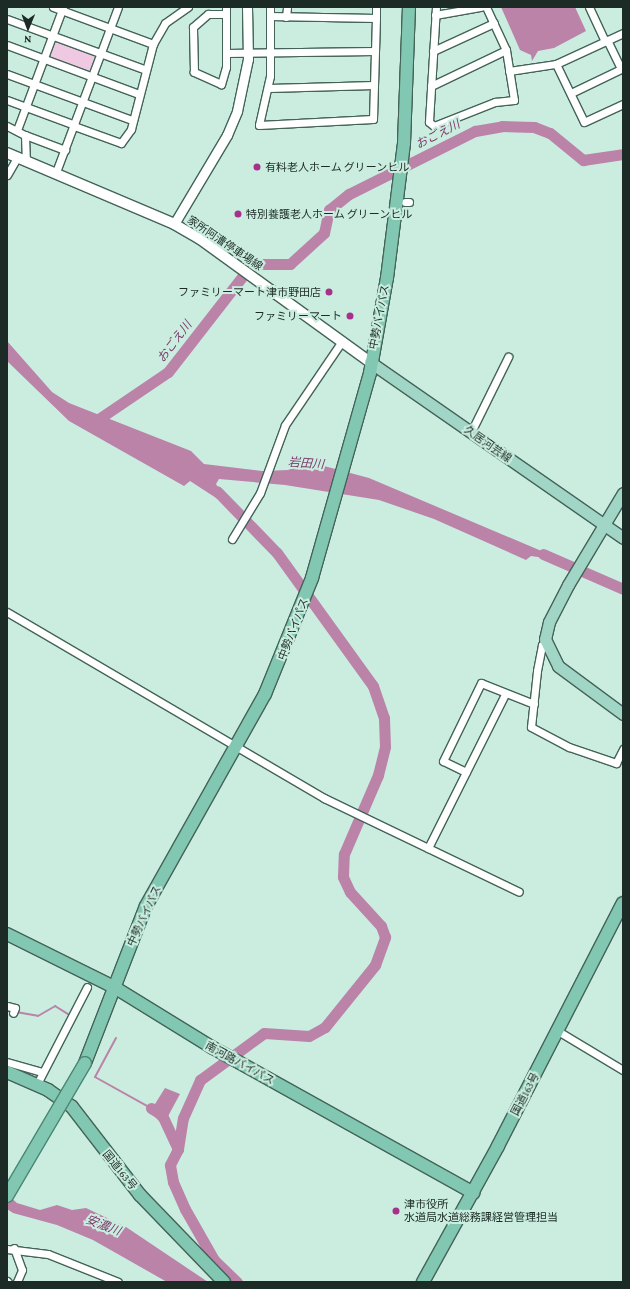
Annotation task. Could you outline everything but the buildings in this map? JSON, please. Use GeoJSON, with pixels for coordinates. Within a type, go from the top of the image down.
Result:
{"type":"FeatureCollection","features":[{"type":"Feature","properties":{"kind":"highway","name":"中勢バイパス"},"geometry":{"type":"LineString","coordinates":[[7,1196],[85,1063],[146,906],[238,745],[275,673],[298,619],[312,578],[329,523],[370,362],[404,199],[404,143],[410,7]]}},
{"type":"Feature","properties":{"kind":"highway","name":"国道163号"},"geometry":{"type":"LineString","coordinates":[[423,1282],[558,1031],[623,903]]}},
{"type":"Feature","properties":{"kind":"highway","name":"南河路バイパス"},"geometry":{"type":"LineString","coordinates":[[7,934],[114,987],[213,1048],[472,1193]]}},
{"type":"Feature","properties":{"kind":"highway","name":"国道163号"},"geometry":{"type":"LineString","coordinates":[[7,1072],[39,1078],[72,1107],[140,1195],[224,1282]]}},
{"type":"Feature","properties":{"kind":"main road","name":"家所阿漕停車場線"},"geometry":{"type":"LineString","coordinates":[[7,153],[56,172],[174,224],[238,265],[370,362]]}},
{"type":"Feature","properties":{"kind":"main road","name":"久居河芸線"},"geometry":{"type":"LineString","coordinates":[[370,362],[471,432],[604,528],[623,538]]}},
{"type":"Feature","properties":{"kind":"main road"},"geometry":{"type":"LineString","coordinates":[[623,493],[604,528],[583,558],[548,622],[546,642],[561,668],[623,714]]}},
{"type":"Feature","properties":{"kind":"street"},"geometry":{"type":"LineString","coordinates":[[53,7],[63,9],[153,44]]}},
{"type":"Feature","properties":{"kind":"street"},"geometry":{"type":"LineString","coordinates":[[56,172],[118,7]]}},
{"type":"Feature","properties":{"kind":"street"},"geometry":{"type":"LineString","coordinates":[[7,100],[121,143],[132,120],[153,44],[165,24],[188,7]]}},
{"type":"Feature","properties":{"kind":"street"},"geometry":{"type":"LineString","coordinates":[[174,224],[233,123],[246,78],[247,7]]}},
{"type":"Feature","properties":{"kind":"street"},"geometry":{"type":"LineString","coordinates":[[270,7],[271,52],[269,88],[259,125],[373,119],[376,7]]}},
{"type":"Feature","properties":{"kind":"street"},"geometry":{"type":"LineString","coordinates":[[286,7],[286,16]]}},
{"type":"Feature","properties":{"kind":"street"},"geometry":{"type":"LineString","coordinates":[[436,7],[429,122],[434,126],[495,102],[514,100],[506,50],[486,7]]}},
{"type":"Feature","properties":{"kind":"street"},"geometry":{"type":"LineString","coordinates":[[435,15],[481,7]]}},
{"type":"Feature","properties":{"kind":"street"},"geometry":{"type":"LineString","coordinates":[[571,93],[622,69],[589,7]]}},
{"type":"Feature","properties":{"kind":"street"},"geometry":{"type":"LineString","coordinates":[[17,130],[63,9]]}},
{"type":"Feature","properties":{"kind":"street"},"geometry":{"type":"LineString","coordinates":[[226,11],[226,53],[221,84],[194,72],[193,27],[208,14],[226,11]]}},
{"type":"Feature","properties":{"kind":"street"},"geometry":{"type":"LineString","coordinates":[[270,16],[376,18]]}},
{"type":"Feature","properties":{"kind":"street"},"geometry":{"type":"LineString","coordinates":[[7,19],[146,70]]}},
{"type":"Feature","properties":{"kind":"street"},"geometry":{"type":"LineString","coordinates":[[433,51],[494,23]]}},
{"type":"Feature","properties":{"kind":"street"},"geometry":{"type":"LineString","coordinates":[[509,71],[556,64],[623,32]]}},
{"type":"Feature","properties":{"kind":"street"},"geometry":{"type":"LineString","coordinates":[[7,45],[139,94]]}},
{"type":"Feature","properties":{"kind":"street"},"geometry":{"type":"LineString","coordinates":[[431,86],[506,50]]}},
{"type":"Feature","properties":{"kind":"street"},"geometry":{"type":"LineString","coordinates":[[226,53],[376,51]]}},
{"type":"Feature","properties":{"kind":"street"},"geometry":{"type":"LineString","coordinates":[[556,64],[584,122],[623,104]]}},
{"type":"Feature","properties":{"kind":"street"},"geometry":{"type":"LineString","coordinates":[[7,74],[132,120]]}},
{"type":"Feature","properties":{"kind":"street"},"geometry":{"type":"LineString","coordinates":[[269,88],[374,85]]}},
{"type":"Feature","properties":{"kind":"street"},"geometry":{"type":"LineString","coordinates":[[7,126],[25,135],[65,150]]}},
{"type":"Feature","properties":{"kind":"street"},"geometry":{"type":"LineString","coordinates":[[7,175],[22,158],[25,135]]}},
{"type":"Feature","properties":{"kind":"street"},"geometry":{"type":"LineString","coordinates":[[232,539],[252,508],[261,490],[285,425],[342,341]]}},
{"type":"Feature","properties":{"kind":"street"},"geometry":{"type":"LineString","coordinates":[[471,432],[508,357]]}},
{"type":"Feature","properties":{"kind":"street"},"geometry":{"type":"LineString","coordinates":[[7,612],[352,812],[519,892]]}},
{"type":"Feature","properties":{"kind":"street"},"geometry":{"type":"LineString","coordinates":[[546,642],[542,645],[531,727],[539,733],[616,763],[623,749]]}},
{"type":"Feature","properties":{"kind":"street"},"geometry":{"type":"LineString","coordinates":[[466,772],[443,761],[482,683],[505,694],[534,704]]}},
{"type":"Feature","properties":{"kind":"street"},"geometry":{"type":"LineString","coordinates":[[428,848],[505,694]]}},
{"type":"Feature","properties":{"kind":"street"},"geometry":{"type":"LineString","coordinates":[[7,1062],[39,1078],[87,988]]}},
{"type":"Feature","properties":{"kind":"street"},"geometry":{"type":"LineString","coordinates":[[558,1031],[623,1070]]}},
{"type":"Feature","properties":{"kind":"street"},"geometry":{"type":"LineString","coordinates":[[10,1248],[22,1270],[17,1282]]}},
{"type":"Feature","properties":{"kind":"street"},"geometry":{"type":"LineString","coordinates":[[10,1248],[48,1254],[118,1282]]}},
{"type":"Feature","properties":{"kind":"shaded area"},"geometry":{"type":"Polygon","coordinates":[[[57,40],[95,55],[91,73],[48,57],[57,40]]]}},
{"type":"Feature","properties":{"kind":"water"},"geometry":{"type":"Polygon","coordinates":[[[501,7],[575,7],[586,31],[554,48],[538,51],[532,61],[531,55],[520,50],[501,7]]]}},
{"type":"Feature","properties":{"kind":"water"},"geometry":{"type":"Polygon","coordinates":[[[7,341],[52,392],[69,403],[191,451],[204,464],[262,471],[288,470],[309,462],[369,478],[565,561],[531,556],[526,560],[434,519],[379,500],[285,485],[219,479],[216,484],[230,507],[190,481],[184,486],[69,421],[7,361],[7,341]]]}},
{"type":"Feature","properties":{"kind":"water"},"geometry":{"type":"Polygon","coordinates":[[[165,1088],[180,1094],[166,1120],[171,1127],[167,1129],[150,1112],[165,1088]]]}},
{"type":"Feature","properties":{"kind":"water","name":"安濃川"},"geometry":{"type":"Polygon","coordinates":[[[7,1194],[17,1203],[40,1210],[57,1205],[72,1210],[86,1208],[126,1227],[208,1282],[167,1282],[93,1240],[57,1225],[13,1213],[7,1209],[7,1194]]]}},
{"type":"Feature","properties":{"kind":"waterway","name":"おごえ川"},"geometry":{"type":"LineString","coordinates":[[100,418],[168,372],[252,264],[290,264],[324,233],[329,210],[349,194],[475,131],[502,126],[534,127],[550,133],[583,160],[623,154]]}},
{"type":"Feature","properties":{"kind":"waterway"},"geometry":{"type":"LineString","coordinates":[[178,1149],[183,1118],[200,1080],[264,1033],[309,1036],[325,1027],[375,965],[385,937],[381,926],[350,892],[343,877],[344,854],[378,775],[385,747],[384,718],[373,686],[277,553],[217,491]]}},
{"type":"Feature","properties":{"kind":"waterway","name":"岩田川"},"geometry":{"type":"LineString","coordinates":[[543,554],[623,589]]}},
{"type":"Feature","properties":{"kind":"waterway"},"geometry":{"type":"LineString","coordinates":[[16,1012],[38,1016],[55,1006],[68,1014]]}},
{"type":"Feature","properties":{"kind":"waterway"},"geometry":{"type":"LineString","coordinates":[[116,1038],[95,1077],[151,1108]]}},
{"type":"Feature","properties":{"kind":"waterway"},"geometry":{"type":"LineString","coordinates":[[151,1108],[162,1115],[178,1149],[170,1165],[173,1182],[185,1209],[214,1260],[237,1282]]}},
{"type":"Feature","properties":{"kind":"place","name":"有料老人ホーム グリーンヒル"},"geometry":{"type":"Point","coordinates":[257,167]}},
{"type":"Feature","properties":{"kind":"place","name":"特別養護老人ホーム グリーンヒル"},"geometry":{"type":"Point","coordinates":[238,214]}},
{"type":"Feature","properties":{"kind":"place","name":"ファミリーマート津市野田店"},"geometry":{"type":"Point","coordinates":[329,292]}},
{"type":"Feature","properties":{"kind":"place","name":"ファミリーマート"},"geometry":{"type":"Point","coordinates":[350,316]}},
{"type":"Feature","properties":{"kind":"place","name":"津市役所 水道局水道総務課経営管理担当"},"geometry":{"type":"Point","coordinates":[396,1211]}}]}
